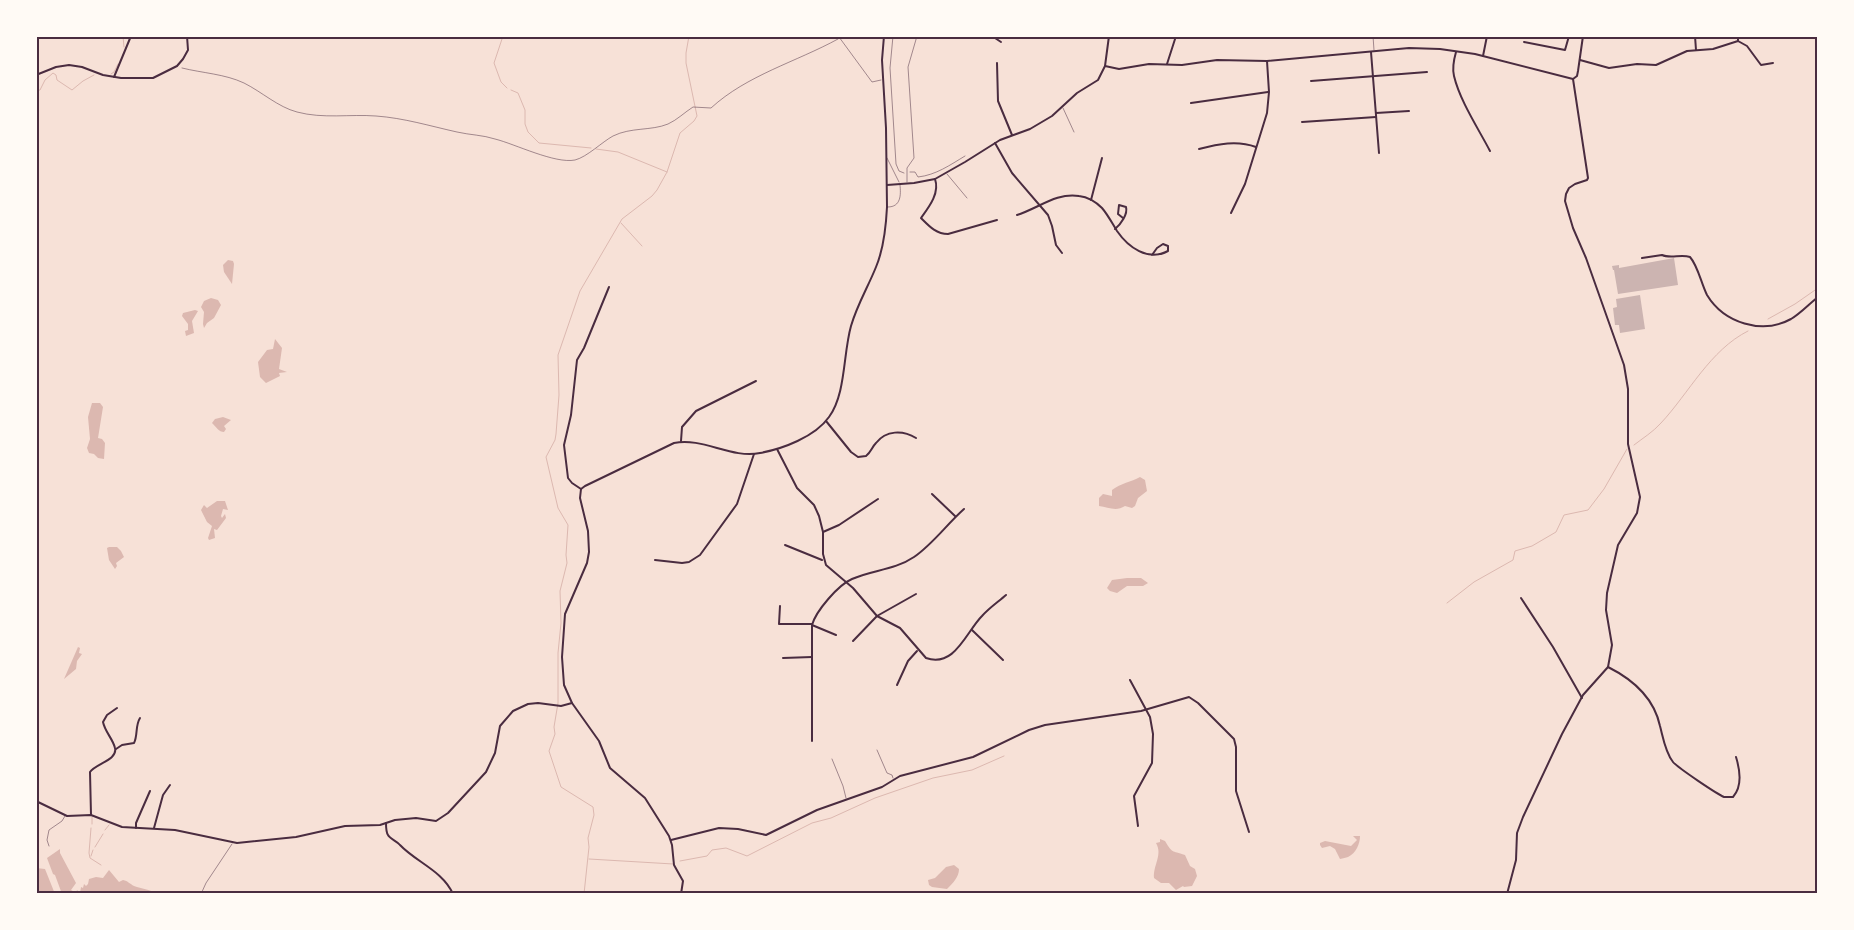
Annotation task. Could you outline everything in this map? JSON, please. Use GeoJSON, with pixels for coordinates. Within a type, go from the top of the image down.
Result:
{"type":"FeatureCollection","features":[{"type":"Feature","properties":{"kind":"street"},"geometry":{"type":"LineString","coordinates":[[114,77],[131,36]]}},
{"type":"Feature","properties":{"kind":"street"},"geometry":{"type":"LineString","coordinates":[[36,75],[56,67],[69,66],[82,67],[114,77],[154,78],[179,65],[188,50],[187,36]]}},
{"type":"Feature","properties":{"kind":"street"},"geometry":{"type":"LineString","coordinates":[[681,894],[683,881],[674,865],[671,840],[649,804],[638,791],[610,768],[598,741],[572,703],[564,685],[562,657],[566,614],[590,552],[588,532],[580,504],[580,494],[582,489],[653,452],[680,441],[754,454],[776,449],[813,431],[826,421],[834,409],[839,396],[853,317],[881,253],[887,207],[887,158],[882,54],[884,36]]}},
{"type":"Feature","properties":{"kind":"street"},"geometry":{"type":"LineString","coordinates":[[992,36],[1001,42]]}},
{"type":"Feature","properties":{"kind":"street"},"geometry":{"type":"LineString","coordinates":[[887,185],[907,184],[934,179],[995,143],[1038,126],[1063,107],[1077,93],[1098,80],[1105,66],[1109,36]]}},
{"type":"Feature","properties":{"kind":"street"},"geometry":{"type":"LineString","coordinates":[[1168,64],[1176,36]]}},
{"type":"Feature","properties":{"kind":"street"},"geometry":{"type":"LineString","coordinates":[[1483,56],[1488,36]]}},
{"type":"Feature","properties":{"kind":"street"},"geometry":{"type":"LineString","coordinates":[[1524,42],[1565,50],[1569,36]]}},
{"type":"Feature","properties":{"kind":"street"},"geometry":{"type":"LineString","coordinates":[[1573,79],[1577,76],[1583,36]]}},
{"type":"Feature","properties":{"kind":"street"},"geometry":{"type":"LineString","coordinates":[[1695,36],[1696,50]]}},
{"type":"Feature","properties":{"kind":"street"},"geometry":{"type":"LineString","coordinates":[[1738,36],[1738,42]]}},
{"type":"Feature","properties":{"kind":"street"},"geometry":{"type":"LineString","coordinates":[[1580,60],[1609,68],[1636,64],[1656,65],[1681,54],[1696,50],[1714,49],[1738,42],[1747,46],[1761,65],[1773,63]]}},
{"type":"Feature","properties":{"kind":"street"},"geometry":{"type":"LineString","coordinates":[[1105,66],[1119,69],[1149,64],[1182,65],[1218,60],[1266,61],[1409,48],[1483,56],[1573,79]]}},
{"type":"Feature","properties":{"kind":"street"},"geometry":{"type":"LineString","coordinates":[[1372,51],[1379,153]]}},
{"type":"Feature","properties":{"kind":"street"},"geometry":{"type":"LineString","coordinates":[[1456,52],[1454,74],[1457,84],[1472,118],[1490,151]]}},
{"type":"Feature","properties":{"kind":"street"},"geometry":{"type":"LineString","coordinates":[[1230,213],[1245,184],[1267,113],[1269,92],[1266,61]]}},
{"type":"Feature","properties":{"kind":"street"},"geometry":{"type":"LineString","coordinates":[[997,63],[998,101],[1012,135]]}},
{"type":"Feature","properties":{"kind":"street"},"geometry":{"type":"LineString","coordinates":[[1311,81],[1427,72]]}},
{"type":"Feature","properties":{"kind":"street"},"geometry":{"type":"LineString","coordinates":[[1507,894],[1514,871],[1516,837],[1520,823],[1559,738],[1582,698],[1608,666],[1612,645],[1606,600],[1618,545],[1637,512],[1640,494],[1628,444],[1628,389],[1624,365],[1573,228],[1565,201],[1569,188],[1588,178],[1573,79]]}},
{"type":"Feature","properties":{"kind":"street"},"geometry":{"type":"LineString","coordinates":[[1192,103],[1269,92]]}},
{"type":"Feature","properties":{"kind":"street"},"geometry":{"type":"LineString","coordinates":[[1376,113],[1409,111]]}},
{"type":"Feature","properties":{"kind":"street"},"geometry":{"type":"LineString","coordinates":[[1302,122],[1376,117]]}},
{"type":"Feature","properties":{"kind":"street"},"geometry":{"type":"LineString","coordinates":[[995,143],[1012,173],[1041,205],[1051,221],[1056,245],[1062,253]]}},
{"type":"Feature","properties":{"kind":"street"},"geometry":{"type":"LineString","coordinates":[[1199,149],[1232,143],[1257,147]]}},
{"type":"Feature","properties":{"kind":"street"},"geometry":{"type":"LineString","coordinates":[[1091,200],[1102,158]]}},
{"type":"Feature","properties":{"kind":"street"},"geometry":{"type":"LineString","coordinates":[[934,179],[936,190],[927,210],[921,218],[935,231],[948,234],[997,220]]}},
{"type":"Feature","properties":{"kind":"street"},"geometry":{"type":"LineString","coordinates":[[1018,215],[1059,197],[1069,195],[1080,196],[1091,200],[1104,210],[1129,245],[1140,252],[1152,255],[1160,255],[1168,251],[1168,246],[1163,244],[1152,255]]}},
{"type":"Feature","properties":{"kind":"street"},"geometry":{"type":"LineString","coordinates":[[1116,229],[1121,224],[1127,208],[1119,205],[1117,212],[1119,217],[1123,218]]}},
{"type":"Feature","properties":{"kind":"street"},"geometry":{"type":"LineString","coordinates":[[1642,258],[1662,254],[1666,257],[1682,255],[1690,257],[1707,294],[1715,306],[1729,317],[1750,326],[1761,327],[1784,322],[1798,315],[1818,296]]}},
{"type":"Feature","properties":{"kind":"street"},"geometry":{"type":"LineString","coordinates":[[582,489],[568,478],[564,445],[577,360],[584,348],[609,287]]}},
{"type":"Feature","properties":{"kind":"street"},"geometry":{"type":"LineString","coordinates":[[680,441],[682,426],[696,412],[756,381]]}},
{"type":"Feature","properties":{"kind":"street"},"geometry":{"type":"LineString","coordinates":[[826,421],[851,452],[858,457],[866,456],[879,439],[892,433],[905,432],[916,438]]}},
{"type":"Feature","properties":{"kind":"street"},"geometry":{"type":"LineString","coordinates":[[776,449],[798,488],[816,508],[823,532],[824,561],[829,569],[847,582],[877,616],[900,628],[928,659],[945,658],[951,655],[972,630],[980,617],[1006,595]]}},
{"type":"Feature","properties":{"kind":"street"},"geometry":{"type":"LineString","coordinates":[[656,560],[689,562],[700,555],[737,504],[754,454]]}},
{"type":"Feature","properties":{"kind":"street"},"geometry":{"type":"LineString","coordinates":[[932,494],[956,517]]}},
{"type":"Feature","properties":{"kind":"street"},"geometry":{"type":"LineString","coordinates":[[823,532],[878,499]]}},
{"type":"Feature","properties":{"kind":"street"},"geometry":{"type":"LineString","coordinates":[[812,741],[812,625],[816,614],[847,582],[893,568],[912,558],[925,548],[964,509]]}},
{"type":"Feature","properties":{"kind":"street"},"geometry":{"type":"LineString","coordinates":[[785,545],[824,561]]}},
{"type":"Feature","properties":{"kind":"street"},"geometry":{"type":"LineString","coordinates":[[853,641],[877,616],[916,594]]}},
{"type":"Feature","properties":{"kind":"street"},"geometry":{"type":"LineString","coordinates":[[1521,598],[1553,647],[1582,698]]}},
{"type":"Feature","properties":{"kind":"street"},"geometry":{"type":"LineString","coordinates":[[780,606],[779,624],[812,625],[836,635]]}},
{"type":"Feature","properties":{"kind":"street"},"geometry":{"type":"LineString","coordinates":[[972,630],[1003,660]]}},
{"type":"Feature","properties":{"kind":"street"},"geometry":{"type":"LineString","coordinates":[[897,685],[908,661],[918,650]]}},
{"type":"Feature","properties":{"kind":"street"},"geometry":{"type":"LineString","coordinates":[[783,658],[812,657]]}},
{"type":"Feature","properties":{"kind":"street"},"geometry":{"type":"LineString","coordinates":[[1608,666],[1625,676],[1647,696],[1659,719],[1666,746],[1673,762],[1724,797],[1733,797],[1738,789],[1740,773],[1736,757]]}},
{"type":"Feature","properties":{"kind":"street"},"geometry":{"type":"LineString","coordinates":[[1130,680],[1147,710],[1153,734],[1154,752],[1148,772],[1134,796],[1138,826]]}},
{"type":"Feature","properties":{"kind":"street"},"geometry":{"type":"LineString","coordinates":[[671,840],[719,828],[738,829],[766,835],[817,810],[882,787],[894,780],[973,757],[1029,730],[1045,725],[1147,710],[1189,697],[1198,703],[1234,739],[1236,747],[1236,791],[1249,832]]}},
{"type":"Feature","properties":{"kind":"street"},"geometry":{"type":"LineString","coordinates":[[36,801],[64,816],[91,815],[122,827],[176,830],[233,843],[249,843],[311,834],[336,828],[413,818],[433,821],[442,818],[486,772],[495,753],[500,726],[512,712],[528,704],[561,706],[572,703]]}},
{"type":"Feature","properties":{"kind":"street"},"geometry":{"type":"LineString","coordinates":[[116,749],[103,722],[107,715],[117,708]]}},
{"type":"Feature","properties":{"kind":"street"},"geometry":{"type":"LineString","coordinates":[[91,815],[90,772],[93,768],[114,756],[116,749],[122,745],[134,744],[137,723],[140,718]]}},
{"type":"Feature","properties":{"kind":"street"},"geometry":{"type":"LineString","coordinates":[[154,828],[163,795],[170,785]]}},
{"type":"Feature","properties":{"kind":"street"},"geometry":{"type":"LineString","coordinates":[[136,828],[136,823],[150,792]]}},
{"type":"Feature","properties":{"kind":"street"},"geometry":{"type":"LineString","coordinates":[[386,823],[388,836],[438,875],[453,894]]}},
{"type":"Feature","properties":{"kind":"lane"},"geometry":{"type":"LineString","coordinates":[[907,184],[907,168],[914,158],[908,65],[917,36]]}},
{"type":"Feature","properties":{"kind":"lane"},"geometry":{"type":"LineString","coordinates":[[1372,51],[1373,36]]}},
{"type":"Feature","properties":{"kind":"lane"},"geometry":{"type":"LineString","coordinates":[[839,37],[872,82],[883,80]]}},
{"type":"Feature","properties":{"kind":"lane"},"geometry":{"type":"LineString","coordinates":[[1063,107],[1074,132]]}},
{"type":"Feature","properties":{"kind":"lane"},"geometry":{"type":"LineString","coordinates":[[887,158],[900,184],[898,203],[893,207],[887,207]]}},
{"type":"Feature","properties":{"kind":"lane"},"geometry":{"type":"LineString","coordinates":[[947,173],[967,198]]}},
{"type":"Feature","properties":{"kind":"lane"},"geometry":{"type":"LineString","coordinates":[[877,750],[887,773],[892,775],[894,780]]}},
{"type":"Feature","properties":{"kind":"lane"},"geometry":{"type":"LineString","coordinates":[[832,759],[846,799]]}},
{"type":"Feature","properties":{"kind":"lane"},"geometry":{"type":"LineString","coordinates":[[49,846],[47,840],[49,830],[62,821],[64,816]]}},
{"type":"Feature","properties":{"kind":"lane"},"geometry":{"type":"LineString","coordinates":[[201,894],[206,882],[233,843]]}},
{"type":"Feature","properties":{"kind":"path"},"geometry":{"type":"LineString","coordinates":[[894,36],[890,68],[896,164],[899,171],[915,172],[918,177],[926,176],[943,170],[965,156]]}},
{"type":"Feature","properties":{"kind":"path"},"geometry":{"type":"LineString","coordinates":[[179,65],[207,74],[222,75],[243,82],[296,112],[324,116],[374,116],[405,119],[456,132],[494,138],[540,154],[566,160],[575,160],[624,131],[670,123],[693,106],[711,108],[724,97],[776,68],[796,58],[806,56],[839,37]]}},
{"type":"Feature","properties":{"kind":"shaded area"},"geometry":{"type":"Polygon","coordinates":[[[228,260],[233,261],[234,264],[232,284],[224,272],[223,265],[228,260]]]}},
{"type":"Feature","properties":{"kind":"shaded area"},"geometry":{"type":"Polygon","coordinates":[[[211,298],[218,300],[221,305],[214,318],[204,328],[204,312],[201,307],[204,301],[211,298]]]}},
{"type":"Feature","properties":{"kind":"shaded area"},"geometry":{"type":"Polygon","coordinates":[[[198,311],[192,321],[194,333],[186,336],[185,331],[188,330],[188,324],[182,316],[183,313],[198,311]]]}},
{"type":"Feature","properties":{"kind":"shaded area"},"geometry":{"type":"Polygon","coordinates":[[[275,339],[282,348],[279,369],[287,372],[279,373],[280,376],[266,383],[260,377],[258,362],[267,350],[273,349],[275,339]]]}},
{"type":"Feature","properties":{"kind":"shaded area"},"geometry":{"type":"Polygon","coordinates":[[[92,403],[100,403],[103,407],[98,438],[102,439],[105,443],[104,459],[89,453],[87,448],[90,439],[88,417],[92,403]]]}},
{"type":"Feature","properties":{"kind":"shaded area"},"geometry":{"type":"Polygon","coordinates":[[[223,417],[231,420],[224,426],[226,429],[222,432],[212,423],[215,419],[223,417]]]}},
{"type":"Feature","properties":{"kind":"shaded area"},"geometry":{"type":"Polygon","coordinates":[[[1140,477],[1145,480],[1147,491],[1138,498],[1135,506],[1132,508],[1125,506],[1115,509],[1099,506],[1099,498],[1103,494],[1112,496],[1112,490],[1140,477]]]}},
{"type":"Feature","properties":{"kind":"shaded area"},"geometry":{"type":"Polygon","coordinates":[[[217,501],[225,501],[228,510],[223,509],[221,516],[222,518],[225,514],[226,518],[217,530],[214,529],[215,538],[209,540],[212,526],[207,522],[201,510],[204,505],[207,508],[217,501]]]}},
{"type":"Feature","properties":{"kind":"shaded area"},"geometry":{"type":"Polygon","coordinates":[[[117,547],[124,557],[116,563],[115,569],[109,560],[107,548],[117,547]]]}},
{"type":"Feature","properties":{"kind":"shaded area"},"geometry":{"type":"Polygon","coordinates":[[[1141,578],[1148,583],[1143,586],[1127,586],[1117,593],[1107,588],[1112,580],[1141,578]]]}},
{"type":"Feature","properties":{"kind":"shaded area"},"geometry":{"type":"Polygon","coordinates":[[[78,647],[80,648],[79,653],[82,654],[77,661],[76,669],[64,679],[78,647]]]}},
{"type":"Feature","properties":{"kind":"shaded area"},"geometry":{"type":"Polygon","coordinates":[[[1353,836],[1360,836],[1359,842],[1355,851],[1346,858],[1340,859],[1335,849],[1330,846],[1322,848],[1320,845],[1320,843],[1325,841],[1351,846],[1357,840],[1353,836]]]}},
{"type":"Feature","properties":{"kind":"shaded area"},"geometry":{"type":"Polygon","coordinates":[[[1160,839],[1165,841],[1173,851],[1185,855],[1190,866],[1195,869],[1197,876],[1192,886],[1183,886],[1176,890],[1169,883],[1161,883],[1154,878],[1158,856],[1156,843],[1160,842],[1160,839]]]}},
{"type":"Feature","properties":{"kind":"shaded area"},"geometry":{"type":"Polygon","coordinates":[[[60,849],[60,853],[76,883],[71,890],[76,893],[77,890],[80,893],[81,887],[83,888],[84,884],[86,886],[88,884],[89,879],[103,878],[109,870],[119,882],[125,880],[134,886],[157,894],[102,894],[101,892],[100,894],[62,894],[47,858],[60,849]]]}},
{"type":"Feature","properties":{"kind":"shaded area"},"geometry":{"type":"Polygon","coordinates":[[[954,865],[959,869],[958,875],[947,889],[929,885],[928,880],[935,878],[946,867],[954,865]]]}},
{"type":"Feature","properties":{"kind":"shaded area"},"geometry":{"type":"Polygon","coordinates":[[[36,868],[45,869],[55,894],[36,894],[36,868]]]}},
{"type":"Feature","properties":{"kind":"building"},"geometry":{"type":"Polygon","coordinates":[[[1674,258],[1678,285],[1618,294],[1612,266],[1619,265],[1619,268],[1674,258]]]}},
{"type":"Feature","properties":{"kind":"building"},"geometry":{"type":"Polygon","coordinates":[[[1640,295],[1645,329],[1620,333],[1619,325],[1615,325],[1613,308],[1617,307],[1616,299],[1640,295]]]}},
{"type":"Feature","properties":{"kind":"waterway"},"geometry":{"type":"LineString","coordinates":[[123,36],[124,47]]}},
{"type":"Feature","properties":{"kind":"waterway"},"geometry":{"type":"LineString","coordinates":[[503,36],[494,63],[501,82],[507,88]]}},
{"type":"Feature","properties":{"kind":"waterway"},"geometry":{"type":"LineString","coordinates":[[584,894],[589,847],[588,838],[594,815],[593,807],[561,787],[549,751],[555,734],[554,727],[558,703],[558,653],[561,623],[560,591],[567,563],[568,525],[558,508],[546,457],[556,434],[559,395],[558,355],[580,291],[622,219],[657,190],[667,172],[680,133],[697,116],[686,63],[689,36]]}},
{"type":"Feature","properties":{"kind":"waterway"},"geometry":{"type":"LineString","coordinates":[[111,74],[118,64]]}},
{"type":"Feature","properties":{"kind":"waterway"},"geometry":{"type":"LineString","coordinates":[[36,91],[40,90],[45,80],[53,73],[56,75],[57,80],[72,90],[94,75]]}},
{"type":"Feature","properties":{"kind":"waterway"},"geometry":{"type":"LineString","coordinates":[[511,90],[518,93],[525,110],[525,124],[528,132],[539,143],[591,148]]}},
{"type":"Feature","properties":{"kind":"waterway"},"geometry":{"type":"LineString","coordinates":[[596,149],[618,152],[667,172]]}},
{"type":"Feature","properties":{"kind":"waterway"},"geometry":{"type":"LineString","coordinates":[[621,223],[642,246]]}},
{"type":"Feature","properties":{"kind":"waterway"},"geometry":{"type":"LineString","coordinates":[[1768,319],[1818,288]]}},
{"type":"Feature","properties":{"kind":"waterway"},"geometry":{"type":"LineString","coordinates":[[1634,445],[1661,423],[1722,349],[1748,331]]}},
{"type":"Feature","properties":{"kind":"waterway"},"geometry":{"type":"LineString","coordinates":[[1447,603],[1474,582],[1513,560],[1515,551],[1532,546],[1556,532],[1564,515],[1588,510],[1604,489],[1627,449]]}},
{"type":"Feature","properties":{"kind":"waterway"},"geometry":{"type":"LineString","coordinates":[[680,861],[707,856],[712,850],[726,848],[747,856],[812,823],[831,818],[875,798],[933,778],[972,770],[1004,756]]}},
{"type":"Feature","properties":{"kind":"waterway"},"geometry":{"type":"LineString","coordinates":[[92,817],[92,824]]}},
{"type":"Feature","properties":{"kind":"waterway"},"geometry":{"type":"LineString","coordinates":[[105,830],[109,825]]}},
{"type":"Feature","properties":{"kind":"waterway"},"geometry":{"type":"LineString","coordinates":[[91,828],[90,858],[101,865]]}},
{"type":"Feature","properties":{"kind":"waterway"},"geometry":{"type":"LineString","coordinates":[[95,847],[103,834]]}},
{"type":"Feature","properties":{"kind":"waterway"},"geometry":{"type":"LineString","coordinates":[[91,856],[93,850]]}},
{"type":"Feature","properties":{"kind":"waterway"},"geometry":{"type":"LineString","coordinates":[[589,859],[673,864]]}}]}
